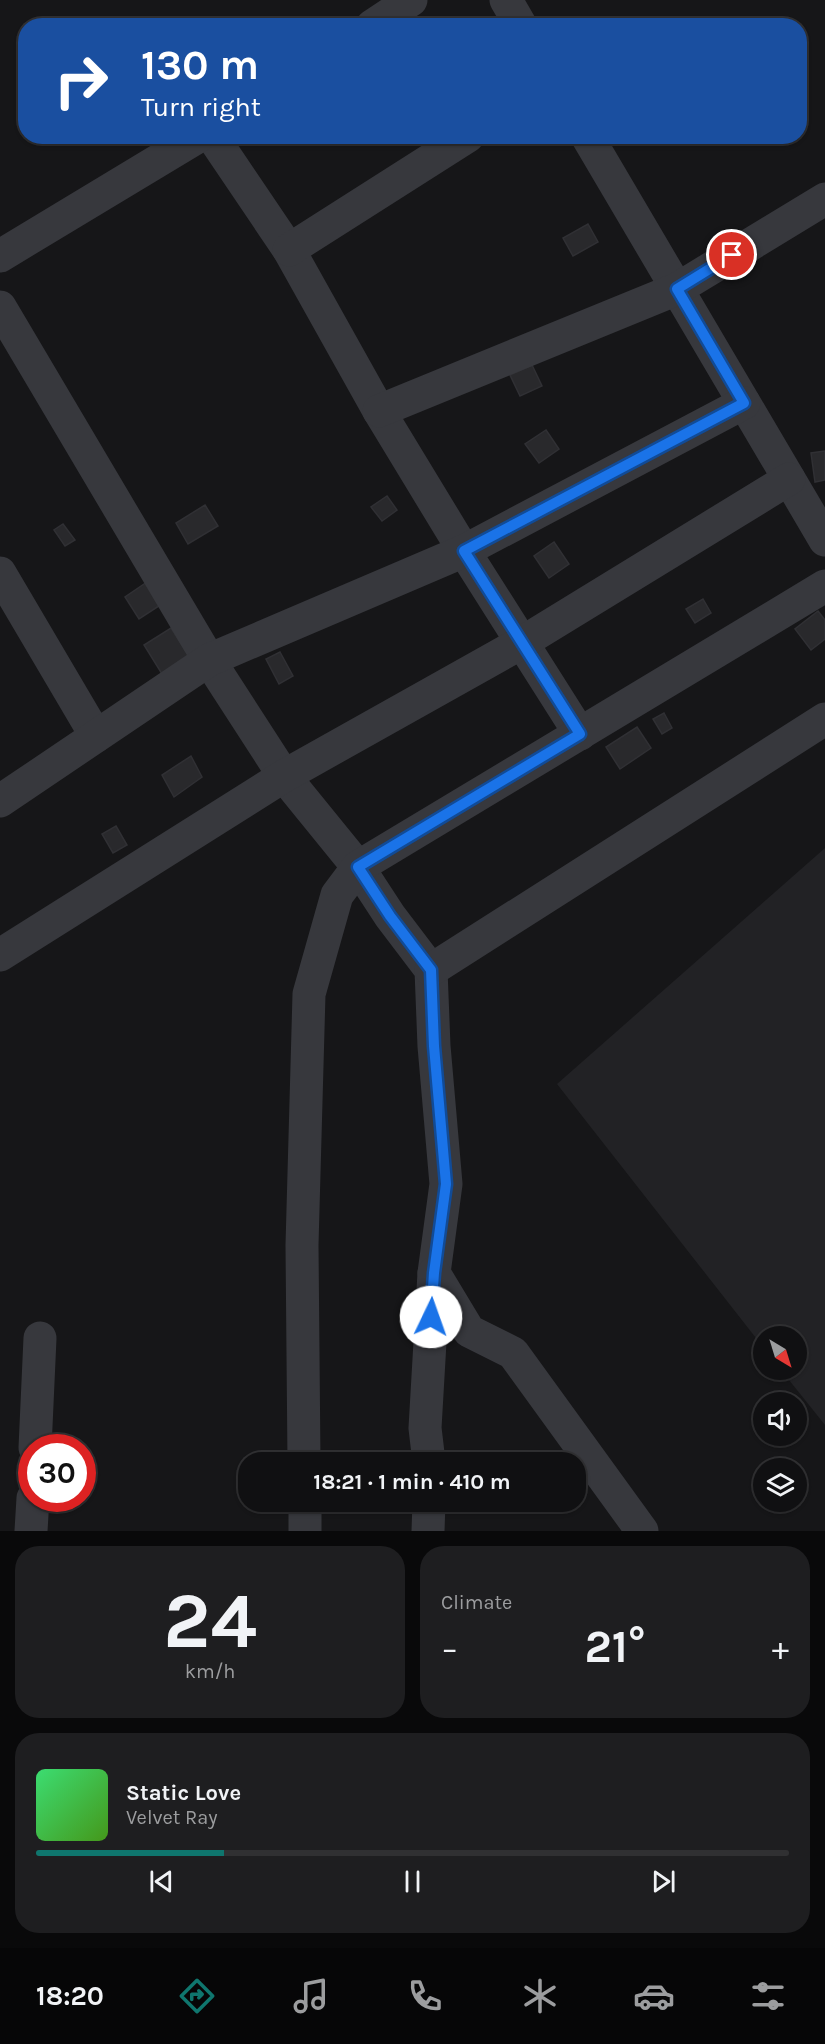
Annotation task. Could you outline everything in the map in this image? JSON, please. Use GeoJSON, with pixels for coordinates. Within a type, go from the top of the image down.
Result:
{"type":"FeatureCollection","features":[{"type":"Feature","properties":{"kind":"street"},"geometry":{"type":"LineString","coordinates":[[384,18],[411,0]]}},
{"type":"Feature","properties":{"kind":"street"},"geometry":{"type":"LineString","coordinates":[[506,0],[516,18]]}},
{"type":"Feature","properties":{"kind":"street"},"geometry":{"type":"LineString","coordinates":[[0,256],[186,144]]}},
{"type":"Feature","properties":{"kind":"street"},"geometry":{"type":"LineString","coordinates":[[217,144],[289,250],[379,411],[464,551],[580,734]]}},
{"type":"Feature","properties":{"kind":"street"},"geometry":{"type":"LineString","coordinates":[[289,250],[455,144]]}},
{"type":"Feature","properties":{"kind":"street"},"geometry":{"type":"LineString","coordinates":[[591,144],[825,540]]}},
{"type":"Feature","properties":{"kind":"street"},"geometry":{"type":"LineString","coordinates":[[379,411],[677,289],[825,199]]}},
{"type":"Feature","properties":{"kind":"street"},"geometry":{"type":"LineString","coordinates":[[0,307],[209,660],[284,776],[358,867],[390,916],[431,970],[434,1046],[446,1184],[434,1273],[425,1428],[428,1452]]}},
{"type":"Feature","properties":{"kind":"street"},"geometry":{"type":"LineString","coordinates":[[0,801],[209,660],[464,551],[744,403]]}},
{"type":"Feature","properties":{"kind":"street"},"geometry":{"type":"LineString","coordinates":[[0,955],[284,776],[523,642],[789,479]]}},
{"type":"Feature","properties":{"kind":"street"},"geometry":{"type":"LineString","coordinates":[[0,573],[96,736]]}},
{"type":"Feature","properties":{"kind":"street"},"geometry":{"type":"LineString","coordinates":[[304,1452],[302,1245],[309,994],[337,895],[358,867],[825,586]]}},
{"type":"Feature","properties":{"kind":"street"},"geometry":{"type":"LineString","coordinates":[[431,970],[825,719]]}},
{"type":"Feature","properties":{"kind":"street"},"geometry":{"type":"LineString","coordinates":[[434,1273],[469,1331],[513,1353],[642,1531]]}},
{"type":"Feature","properties":{"kind":"street"},"geometry":{"type":"LineString","coordinates":[[36,1434],[40,1338]]}},
{"type":"Feature","properties":{"kind":"street"},"geometry":{"type":"LineString","coordinates":[[31,1531],[32,1512]]}},
{"type":"Feature","properties":{"kind":"street"},"geometry":{"type":"LineString","coordinates":[[305,1512],[305,1531]]}},
{"type":"Feature","properties":{"kind":"street"},"geometry":{"type":"LineString","coordinates":[[428,1531],[429,1512]]}},
{"type":"Feature","properties":{"kind":"shaded area"},"geometry":{"type":"Polygon","coordinates":[[[825,848],[825,1425],[807,1402],[807,1392],[799,1392],[789,1380],[807,1380],[807,1326],[753,1326],[753,1334],[557,1084],[825,848]]]}},
{"type":"Feature","properties":{"kind":"building"},"geometry":{"type":"Polygon","coordinates":[[[588,224],[598,242],[573,256],[563,238],[588,224]]]}},
{"type":"Feature","properties":{"kind":"building"},"geometry":{"type":"Polygon","coordinates":[[[532,365],[542,386],[520,396],[510,375],[532,365]]]}},
{"type":"Feature","properties":{"kind":"building"},"geometry":{"type":"Polygon","coordinates":[[[546,430],[559,449],[539,463],[525,444],[546,430]]]}},
{"type":"Feature","properties":{"kind":"building"},"geometry":{"type":"Polygon","coordinates":[[[825,451],[825,480],[815,482],[811,453],[825,451]]]}},
{"type":"Feature","properties":{"kind":"building"},"geometry":{"type":"Polygon","coordinates":[[[387,496],[397,510],[382,521],[371,507],[387,496]]]}},
{"type":"Feature","properties":{"kind":"building"},"geometry":{"type":"Polygon","coordinates":[[[205,505],[218,526],[188,544],[176,523],[205,505]]]}},
{"type":"Feature","properties":{"kind":"building"},"geometry":{"type":"Polygon","coordinates":[[[63,524],[75,540],[65,546],[54,530],[63,524]]]}},
{"type":"Feature","properties":{"kind":"building"},"geometry":{"type":"Polygon","coordinates":[[[554,542],[569,564],[549,578],[534,556],[554,542]]]}},
{"type":"Feature","properties":{"kind":"building"},"geometry":{"type":"Polygon","coordinates":[[[150,580],[165,602],[139,619],[125,597],[150,580]]]}},
{"type":"Feature","properties":{"kind":"building"},"geometry":{"type":"Polygon","coordinates":[[[703,599],[711,613],[695,623],[686,609],[703,599]]]}},
{"type":"Feature","properties":{"kind":"building"},"geometry":{"type":"Polygon","coordinates":[[[818,611],[825,620],[825,639],[811,650],[795,629],[818,611]]]}},
{"type":"Feature","properties":{"kind":"building"},"geometry":{"type":"Polygon","coordinates":[[[171,628],[189,656],[162,674],[144,645],[171,628]]]}},
{"type":"Feature","properties":{"kind":"building"},"geometry":{"type":"Polygon","coordinates":[[[280,652],[293,676],[279,684],[266,659],[280,652]]]}},
{"type":"Feature","properties":{"kind":"building"},"geometry":{"type":"Polygon","coordinates":[[[664,713],[672,728],[662,734],[653,719],[664,713]]]}},
{"type":"Feature","properties":{"kind":"building"},"geometry":{"type":"Polygon","coordinates":[[[637,727],[651,748],[620,769],[606,747],[637,727]]]}},
{"type":"Feature","properties":{"kind":"building"},"geometry":{"type":"Polygon","coordinates":[[[191,756],[202,777],[174,797],[162,775],[191,756]]]}},
{"type":"Feature","properties":{"kind":"building"},"geometry":{"type":"Polygon","coordinates":[[[116,826],[127,845],[113,853],[102,834],[116,826]]]}},
{"type":"Feature","properties":{"kind":"route"},"geometry":{"type":"LineString","coordinates":[[431,1317],[434,1273],[446,1184],[434,1046],[431,970],[390,916],[358,867],[580,734],[464,551],[744,403],[677,289],[732,255]]}}]}
